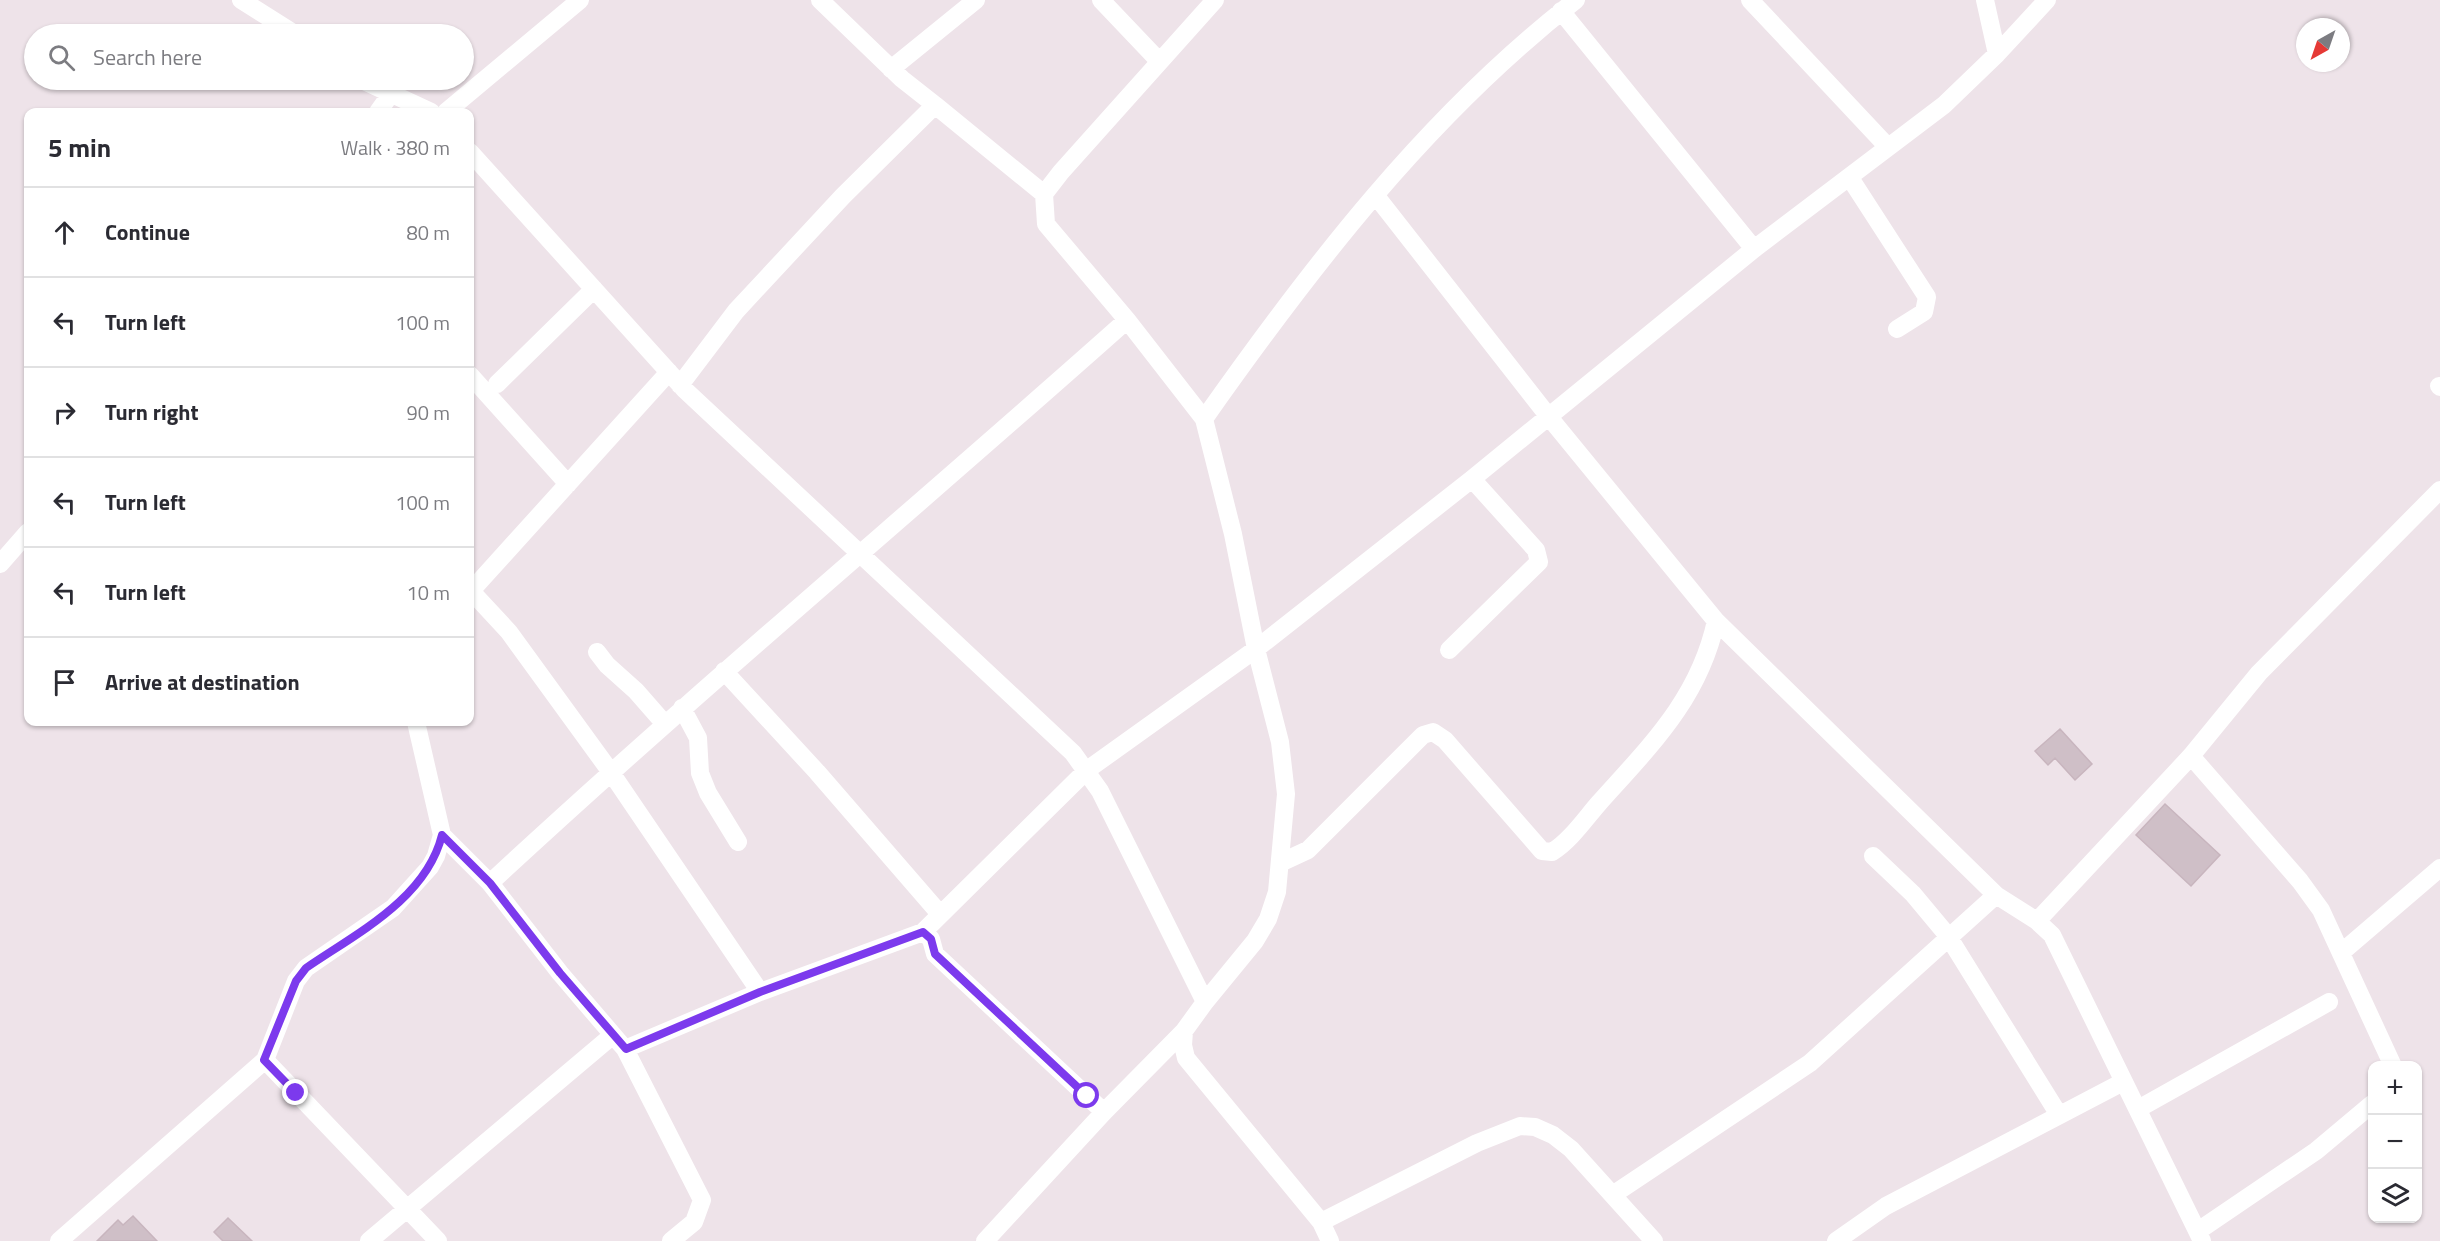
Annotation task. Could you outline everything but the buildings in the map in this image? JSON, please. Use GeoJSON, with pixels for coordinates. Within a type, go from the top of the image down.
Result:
{"type":"FeatureCollection","features":[{"type":"Feature","properties":{"kind":"street"},"geometry":{"type":"LineString","coordinates":[[241,0],[279,24]]}},
{"type":"Feature","properties":{"kind":"street"},"geometry":{"type":"LineString","coordinates":[[474,89],[580,0]]}},
{"type":"Feature","properties":{"kind":"street"},"geometry":{"type":"LineString","coordinates":[[820,0],[891,69],[1044,194]]}},
{"type":"Feature","properties":{"kind":"street"},"geometry":{"type":"LineString","coordinates":[[891,69],[976,0]]}},
{"type":"Feature","properties":{"kind":"street"},"geometry":{"type":"LineString","coordinates":[[1101,0],[1159,62]]}},
{"type":"Feature","properties":{"kind":"street"},"geometry":{"type":"LineString","coordinates":[[985,1241],[1104,1112],[1185,1030],[1204,1002],[1237,965],[1268,920],[1277,892],[1286,794],[1284,769],[1273,712],[1256,649],[1233,534],[1204,419],[1127,320],[1046,224],[1044,194],[1215,0]]}},
{"type":"Feature","properties":{"kind":"street"},"geometry":{"type":"LineString","coordinates":[[1750,0],[1887,146]]}},
{"type":"Feature","properties":{"kind":"street"},"geometry":{"type":"LineString","coordinates":[[1985,0],[1997,54]]}},
{"type":"Feature","properties":{"kind":"street"},"geometry":{"type":"LineString","coordinates":[[626,1049],[760,992],[923,932],[1087,770],[1256,649],[1472,479],[1754,249],[1944,105],[1997,54],[2047,0]]}},
{"type":"Feature","properties":{"kind":"street"},"geometry":{"type":"LineString","coordinates":[[1204,419],[1276,317],[1399,167],[1493,69],[1569,6],[1754,249]]}},
{"type":"Feature","properties":{"kind":"street"},"geometry":{"type":"LineString","coordinates":[[381,90],[421,108]]}},
{"type":"Feature","properties":{"kind":"street"},"geometry":{"type":"LineString","coordinates":[[451,108],[472,90]]}},
{"type":"Feature","properties":{"kind":"street"},"geometry":{"type":"LineString","coordinates":[[381,108],[390,95]]}},
{"type":"Feature","properties":{"kind":"street"},"geometry":{"type":"LineString","coordinates":[[474,588],[568,484],[674,378],[843,196],[935,105]]}},
{"type":"Feature","properties":{"kind":"street"},"geometry":{"type":"LineString","coordinates":[[474,156],[674,378],[858,554],[1058,738],[1087,770],[1204,1002]]}},
{"type":"Feature","properties":{"kind":"street"},"geometry":{"type":"LineString","coordinates":[[1850,178],[1927,297],[1924,312],[1897,329]]}},
{"type":"Feature","properties":{"kind":"street"},"geometry":{"type":"LineString","coordinates":[[1376,196],[1549,417],[1716,621],[1996,895],[2037,921],[2052,935],[2200,1236],[2316,1151],[2368,1108]]}},
{"type":"Feature","properties":{"kind":"street"},"geometry":{"type":"LineString","coordinates":[[497,384],[594,289]]}},
{"type":"Feature","properties":{"kind":"street"},"geometry":{"type":"LineString","coordinates":[[490,883],[664,723],[972,458],[1127,320]]}},
{"type":"Feature","properties":{"kind":"street"},"geometry":{"type":"LineString","coordinates":[[474,379],[568,484]]}},
{"type":"Feature","properties":{"kind":"street"},"geometry":{"type":"LineString","coordinates":[[1449,650],[1539,562],[1536,550],[1472,479]]}},
{"type":"Feature","properties":{"kind":"street"},"geometry":{"type":"LineString","coordinates":[[2037,921],[2191,756],[2259,673],[2440,490]]}},
{"type":"Feature","properties":{"kind":"street"},"geometry":{"type":"LineString","coordinates":[[0,564],[24,537]]}},
{"type":"Feature","properties":{"kind":"street"},"geometry":{"type":"LineString","coordinates":[[474,596],[509,632],[610,771],[760,992]]}},
{"type":"Feature","properties":{"kind":"street"},"geometry":{"type":"LineString","coordinates":[[1280,863],[1308,850],[1423,735],[1433,732],[1444,740],[1542,851],[1552,852],[1657,738],[1682,706],[1702,670],[1716,621]]}},
{"type":"Feature","properties":{"kind":"street"},"geometry":{"type":"LineString","coordinates":[[597,652],[664,723]]}},
{"type":"Feature","properties":{"kind":"street"},"geometry":{"type":"LineString","coordinates":[[724,671],[817,772],[940,914]]}},
{"type":"Feature","properties":{"kind":"street"},"geometry":{"type":"LineString","coordinates":[[682,708],[698,738],[700,773],[708,793],[738,842]]}},
{"type":"Feature","properties":{"kind":"street"},"geometry":{"type":"LineString","coordinates":[[417,726],[442,835],[490,883],[560,973],[626,1049],[702,1200],[694,1222],[671,1241]]}},
{"type":"Feature","properties":{"kind":"street"},"geometry":{"type":"LineString","coordinates":[[2191,756],[2300,881],[2321,910],[2343,952],[2391,1061]]}},
{"type":"Feature","properties":{"kind":"street"},"geometry":{"type":"LineString","coordinates":[[59,1241],[264,1060],[296,981],[306,968],[393,908],[430,867],[442,835]]}},
{"type":"Feature","properties":{"kind":"street"},"geometry":{"type":"LineString","coordinates":[[1873,856],[1913,894],[1948,936],[2059,1115]]}},
{"type":"Feature","properties":{"kind":"street"},"geometry":{"type":"LineString","coordinates":[[2343,952],[2440,868]]}},
{"type":"Feature","properties":{"kind":"street"},"geometry":{"type":"LineString","coordinates":[[1614,1194],[1810,1063],[1996,895]]}},
{"type":"Feature","properties":{"kind":"street"},"geometry":{"type":"LineString","coordinates":[[923,932],[931,939],[935,954],[1104,1112]]}},
{"type":"Feature","properties":{"kind":"street"},"geometry":{"type":"LineString","coordinates":[[2138,1109],[2329,1002]]}},
{"type":"Feature","properties":{"kind":"street"},"geometry":{"type":"LineString","coordinates":[[1185,1030],[1183,1045],[1186,1059],[1321,1222],[1330,1241]]}},
{"type":"Feature","properties":{"kind":"street"},"geometry":{"type":"LineString","coordinates":[[369,1241],[613,1035]]}},
{"type":"Feature","properties":{"kind":"street"},"geometry":{"type":"LineString","coordinates":[[1159,1055],[1169,1053],[1186,1059]]}},
{"type":"Feature","properties":{"kind":"street"},"geometry":{"type":"LineString","coordinates":[[264,1060],[438,1241]]}},
{"type":"Feature","properties":{"kind":"street"},"geometry":{"type":"LineString","coordinates":[[1836,1241],[1886,1206],[2123,1082]]}},
{"type":"Feature","properties":{"kind":"street"},"geometry":{"type":"LineString","coordinates":[[1321,1222],[1477,1143],[1520,1126],[1535,1127],[1553,1135],[1571,1149],[1654,1241]]}},
{"type":"Feature","properties":{"kind":"route"},"geometry":{"type":"LineString","coordinates":[[296,1093],[264,1060],[296,981],[306,968],[393,908],[408,893],[430,867],[442,835],[490,883],[560,973],[626,1049],[760,992],[923,932],[931,939],[935,954],[1087,1096]]}}]}
